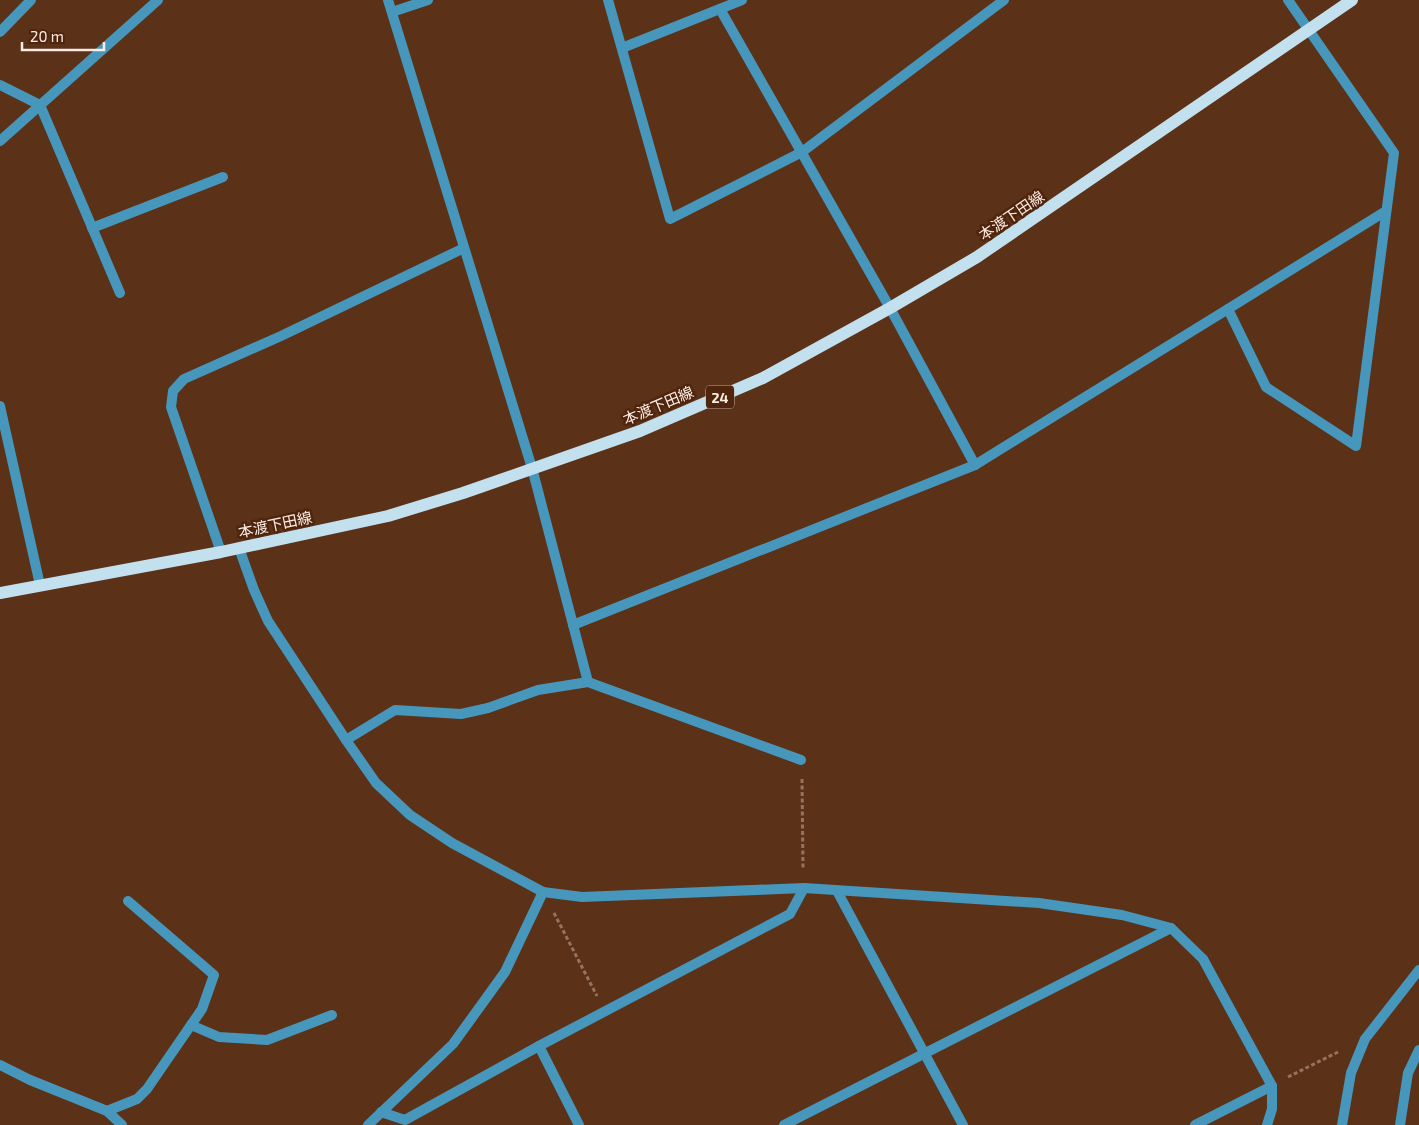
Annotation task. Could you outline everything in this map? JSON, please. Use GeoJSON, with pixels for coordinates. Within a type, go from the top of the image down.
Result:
{"type":"FeatureCollection","features":[{"type":"Feature","properties":{"kind":"main road","name":"本渡下田線"},"geometry":{"type":"LineString","coordinates":[[0,592],[221,552],[388,516],[463,493],[640,431],[763,378],[890,308],[977,257],[1352,0]]}},
{"type":"Feature","properties":{"kind":"street"},"geometry":{"type":"LineString","coordinates":[[0,32],[31,0]]}},
{"type":"Feature","properties":{"kind":"street"},"geometry":{"type":"LineString","coordinates":[[0,141],[158,0]]}},
{"type":"Feature","properties":{"kind":"street"},"geometry":{"type":"LineString","coordinates":[[388,0],[532,468],[588,682]]}},
{"type":"Feature","properties":{"kind":"street"},"geometry":{"type":"LineString","coordinates":[[392,12],[428,0]]}},
{"type":"Feature","properties":{"kind":"street"},"geometry":{"type":"LineString","coordinates":[[608,0],[670,219],[802,152],[1004,0]]}},
{"type":"Feature","properties":{"kind":"street"},"geometry":{"type":"LineString","coordinates":[[622,48],[742,0]]}},
{"type":"Feature","properties":{"kind":"street"},"geometry":{"type":"LineString","coordinates":[[1228,310],[1266,387],[1356,446],[1394,153],[1288,0]]}},
{"type":"Feature","properties":{"kind":"street"},"geometry":{"type":"LineString","coordinates":[[720,9],[890,308],[975,465]]}},
{"type":"Feature","properties":{"kind":"street"},"geometry":{"type":"LineString","coordinates":[[0,85],[40,105],[120,293]]}},
{"type":"Feature","properties":{"kind":"street"},"geometry":{"type":"LineString","coordinates":[[92,228],[223,177]]}},
{"type":"Feature","properties":{"kind":"street"},"geometry":{"type":"LineString","coordinates":[[573,625],[975,465],[1386,211]]}},
{"type":"Feature","properties":{"kind":"street"},"geometry":{"type":"LineString","coordinates":[[221,552],[171,407],[173,391],[184,379],[280,336],[464,248]]}},
{"type":"Feature","properties":{"kind":"street"},"geometry":{"type":"LineString","coordinates":[[0,406],[40,585]]}},
{"type":"Feature","properties":{"kind":"street"},"geometry":{"type":"LineString","coordinates":[[239,548],[254,590],[268,621],[376,784],[410,815],[452,842],[544,892],[582,897],[804,888],[1039,903],[1122,916],[1171,928],[1203,959],[1272,1086],[1272,1109],[1267,1125]]}},
{"type":"Feature","properties":{"kind":"street"},"geometry":{"type":"LineString","coordinates":[[346,740],[395,710],[461,714],[488,708],[538,690],[588,682],[801,760]]}},
{"type":"Feature","properties":{"kind":"street"},"geometry":{"type":"LineString","coordinates":[[381,1112],[405,1120],[539,1046],[790,914],[804,888]]}},
{"type":"Feature","properties":{"kind":"street"},"geometry":{"type":"LineString","coordinates":[[837,891],[963,1125]]}},
{"type":"Feature","properties":{"kind":"street"},"geometry":{"type":"LineString","coordinates":[[368,1125],[453,1044],[505,972],[544,892]]}},
{"type":"Feature","properties":{"kind":"street"},"geometry":{"type":"LineString","coordinates":[[108,1111],[137,1099],[147,1090],[202,1009],[214,975],[128,901]]}},
{"type":"Feature","properties":{"kind":"street"},"geometry":{"type":"LineString","coordinates":[[784,1125],[1171,928]]}},
{"type":"Feature","properties":{"kind":"street"},"geometry":{"type":"LineString","coordinates":[[1342,1125],[1351,1073],[1365,1039],[1419,970]]}},
{"type":"Feature","properties":{"kind":"street"},"geometry":{"type":"LineString","coordinates":[[191,1026],[219,1037],[267,1040],[332,1015]]}},
{"type":"Feature","properties":{"kind":"street"},"geometry":{"type":"LineString","coordinates":[[539,1046],[579,1125]]}},
{"type":"Feature","properties":{"kind":"street"},"geometry":{"type":"LineString","coordinates":[[1400,1125],[1408,1073],[1419,1050]]}},
{"type":"Feature","properties":{"kind":"street"},"geometry":{"type":"LineString","coordinates":[[0,1065],[30,1080],[108,1111],[122,1125]]}},
{"type":"Feature","properties":{"kind":"street"},"geometry":{"type":"LineString","coordinates":[[1195,1125],[1272,1086]]}},
{"type":"Feature","properties":{"kind":"path"},"geometry":{"type":"LineString","coordinates":[[801,760],[804,888]]}},
{"type":"Feature","properties":{"kind":"path"},"geometry":{"type":"LineString","coordinates":[[544,892],[605,1011]]}},
{"type":"Feature","properties":{"kind":"path"},"geometry":{"type":"LineString","coordinates":[[1272,1086],[1365,1039]]}}]}
